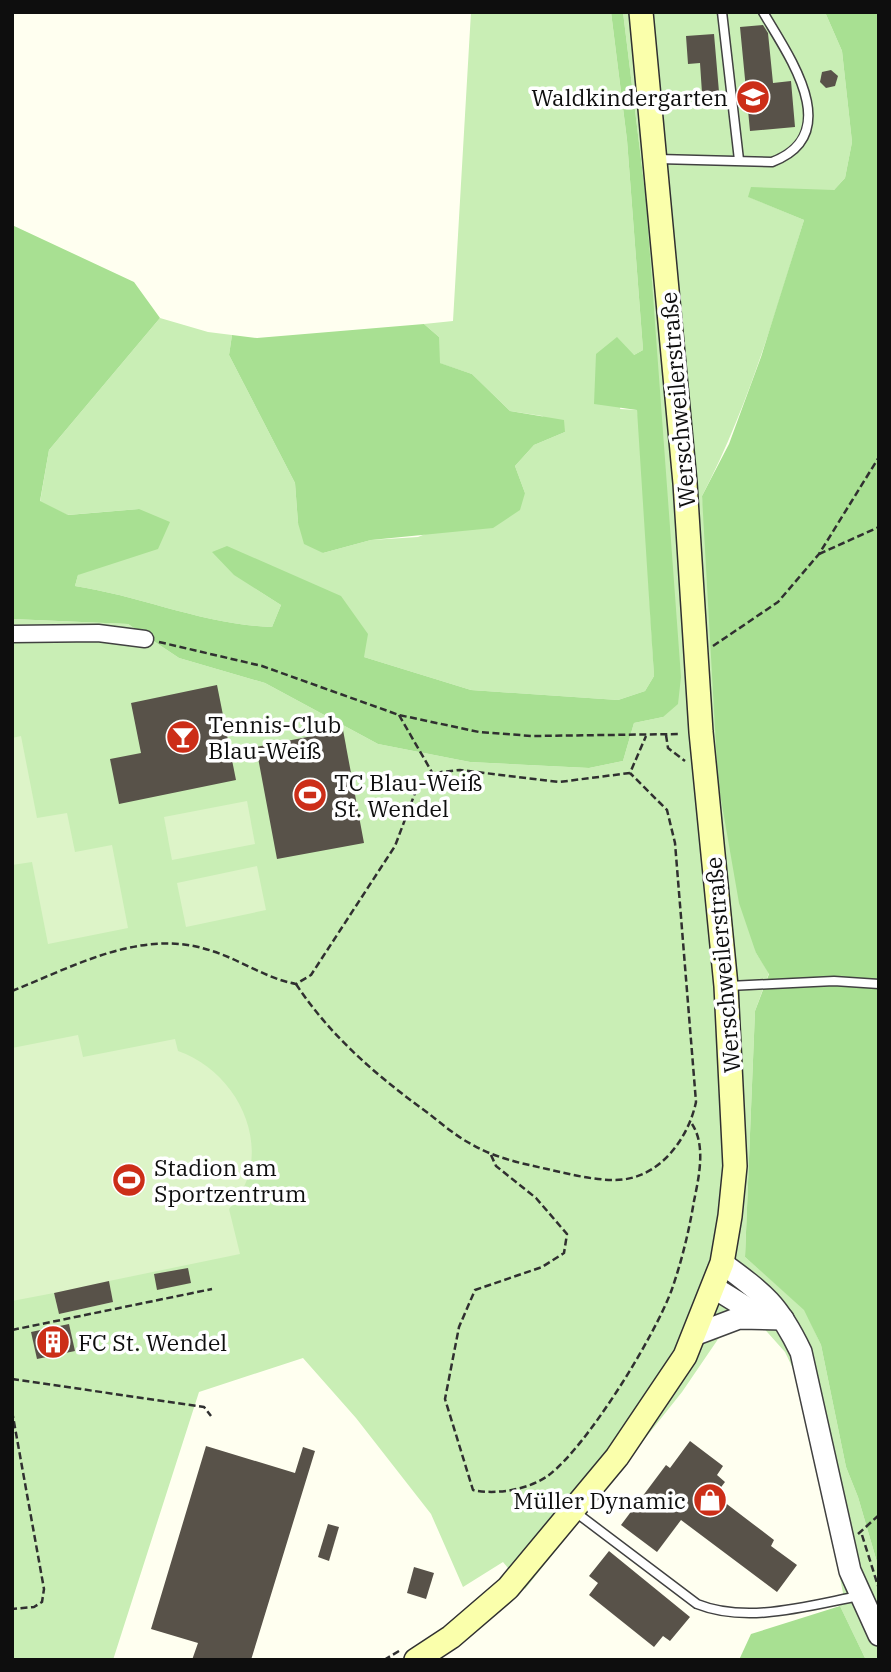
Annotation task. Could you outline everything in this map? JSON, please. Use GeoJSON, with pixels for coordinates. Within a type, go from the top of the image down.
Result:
{"type":"FeatureCollection","features":[{"type":"Feature","properties":{"kind":"main road","name":"Werschweilerstraße"},"geometry":{"type":"LineString","coordinates":[[410,1654],[451,1637],[508,1588],[574,1511],[685,1356],[722,1263],[735,1166],[726,986],[701,732],[685,483],[641,12]]}},
{"type":"Feature","properties":{"kind":"street"},"geometry":{"type":"LineString","coordinates":[[12,634],[98,633],[145,639]]}},
{"type":"Feature","properties":{"kind":"street"},"geometry":{"type":"LineString","coordinates":[[722,1263],[767,1296],[801,1352],[811,1386],[841,1539],[869,1592],[877,1630]]}},
{"type":"Feature","properties":{"kind":"street"},"geometry":{"type":"LineString","coordinates":[[713,1287],[760,1316]]}},
{"type":"Feature","properties":{"kind":"street"},"geometry":{"type":"LineString","coordinates":[[694,1335],[738,1318],[760,1316],[783,1319]]}},
{"type":"Feature","properties":{"kind":"lane"},"geometry":{"type":"LineString","coordinates":[[722,12],[739,160]]}},
{"type":"Feature","properties":{"kind":"lane"},"geometry":{"type":"LineString","coordinates":[[655,159],[772,162],[789,156],[807,128],[808,109],[802,83],[762,12]]}},
{"type":"Feature","properties":{"kind":"lane"},"geometry":{"type":"LineString","coordinates":[[726,986],[834,981],[879,984]]}},
{"type":"Feature","properties":{"kind":"lane"},"geometry":{"type":"LineString","coordinates":[[574,1511],[697,1604],[716,1612],[747,1615],[822,1603],[869,1592]]}},
{"type":"Feature","properties":{"kind":"path"},"geometry":{"type":"LineString","coordinates":[[696,658],[778,602],[819,554],[879,457]]}},
{"type":"Feature","properties":{"kind":"path"},"geometry":{"type":"LineString","coordinates":[[819,554],[879,527]]}},
{"type":"Feature","properties":{"kind":"path"},"geometry":{"type":"LineString","coordinates":[[145,639],[262,666],[399,715],[479,732],[532,736],[646,736],[701,732]]}},
{"type":"Feature","properties":{"kind":"path"},"geometry":{"type":"LineString","coordinates":[[399,715],[433,774]]}},
{"type":"Feature","properties":{"kind":"path"},"geometry":{"type":"LineString","coordinates":[[666,735],[668,748],[685,761],[689,771]]}},
{"type":"Feature","properties":{"kind":"path"},"geometry":{"type":"LineString","coordinates":[[630,773],[646,736]]}},
{"type":"Feature","properties":{"kind":"path"},"geometry":{"type":"LineString","coordinates":[[12,991],[138,944],[168,943],[211,950],[277,981],[296,984],[311,975],[395,846],[415,793],[433,774],[460,771],[558,782],[630,773]]}},
{"type":"Feature","properties":{"kind":"path"},"geometry":{"type":"LineString","coordinates":[[296,984],[316,1013],[353,1053],[449,1129],[491,1155],[577,1176],[617,1180],[637,1175],[663,1161],[681,1143],[692,1124],[696,1102],[675,843],[667,810],[630,773]]}},
{"type":"Feature","properties":{"kind":"path"},"geometry":{"type":"LineString","coordinates":[[491,1155],[496,1166],[536,1198],[567,1234],[564,1253],[542,1267],[475,1290],[459,1327],[445,1399],[473,1490],[493,1494],[548,1476],[579,1442],[609,1403],[671,1292],[685,1248],[698,1183],[700,1136],[692,1124]]}},
{"type":"Feature","properties":{"kind":"path"},"geometry":{"type":"LineString","coordinates":[[12,1329],[212,1289]]}},
{"type":"Feature","properties":{"kind":"path"},"geometry":{"type":"LineString","coordinates":[[12,1379],[204,1407],[211,1416]]}},
{"type":"Feature","properties":{"kind":"path"},"geometry":{"type":"LineString","coordinates":[[12,1410],[44,1589],[42,1602],[34,1607],[12,1609]]}},
{"type":"Feature","properties":{"kind":"path"},"geometry":{"type":"LineString","coordinates":[[861,1532],[869,1592]]}},
{"type":"Feature","properties":{"kind":"path"},"geometry":{"type":"LineString","coordinates":[[384,1660],[410,1654]]}},
{"type":"Feature","properties":{"kind":"green space"},"geometry":{"type":"Polygon","coordinates":[[[471,12],[611,12],[627,140],[643,350],[634,355],[620,409],[637,410],[640,426],[654,676],[645,691],[618,700],[471,690],[364,657],[234,575],[281,605],[272,627],[222,621],[75,586],[78,575],[139,509],[67,515],[40,502],[49,450],[160,318],[208,332],[232,335],[229,355],[295,483],[298,523],[323,553],[371,540],[418,537],[525,493],[515,466],[534,445],[565,432],[542,416],[510,411],[472,374],[439,363],[439,337],[424,324],[453,321],[471,12]]]}},
{"type":"Feature","properties":{"kind":"green space"},"geometry":{"type":"Polygon","coordinates":[[[611,12],[623,12],[646,200],[681,677],[678,704],[663,717],[634,723],[623,761],[589,768],[470,762],[378,744],[265,683],[179,658],[128,624],[12,619],[12,225],[134,282],[160,318],[49,450],[40,501],[68,515],[139,509],[170,522],[158,549],[78,575],[75,586],[222,621],[272,627],[281,605],[234,575],[212,552],[227,546],[341,596],[368,634],[364,657],[471,690],[618,700],[645,691],[654,676],[637,410],[594,404],[596,354],[617,337],[634,355],[643,350],[627,140],[611,12]]]}},
{"type":"Feature","properties":{"kind":"green space"},"geometry":{"type":"Polygon","coordinates":[[[623,12],[825,12],[842,51],[852,142],[845,178],[834,190],[749,197],[804,220],[747,395],[702,496],[756,953],[769,973],[755,1011],[745,1257],[805,1310],[821,1345],[846,1467],[858,1497],[879,1569],[879,1660],[866,1660],[840,1606],[843,1593],[802,1387],[785,1352],[760,1324],[727,1326],[682,1392],[525,1589],[503,1562],[463,1587],[431,1514],[356,1418],[303,1358],[199,1392],[113,1660],[12,1660],[12,619],[128,624],[179,658],[265,683],[378,744],[470,762],[589,768],[623,761],[634,723],[663,717],[665,497],[646,200],[623,12]]]}},
{"type":"Feature","properties":{"kind":"green space"},"geometry":{"type":"Polygon","coordinates":[[[825,12],[879,12],[879,1569],[858,1497],[846,1467],[821,1345],[804,1310],[745,1257],[755,1011],[769,974],[756,953],[739,903],[718,782],[702,496],[729,444],[761,357],[804,220],[748,197],[751,187],[834,190],[845,178],[852,142],[842,51],[825,12]]]}},
{"type":"Feature","properties":{"kind":"green space"},"geometry":{"type":"Polygon","coordinates":[[[424,324],[439,337],[440,363],[472,374],[510,411],[564,420],[565,432],[534,445],[515,466],[525,493],[520,510],[493,528],[371,540],[323,553],[304,544],[298,523],[295,483],[229,355],[232,335],[257,338],[424,324]]]}},
{"type":"Feature","properties":{"kind":"green space"},"geometry":{"type":"Polygon","coordinates":[[[21,736],[37,818],[67,813],[75,852],[112,845],[128,928],[48,944],[32,862],[12,865],[12,738],[21,736]]]}},
{"type":"Feature","properties":{"kind":"green space"},"geometry":{"type":"Polygon","coordinates":[[[247,801],[255,844],[172,860],[164,817],[247,801]]]}},
{"type":"Feature","properties":{"kind":"green space"},"geometry":{"type":"Polygon","coordinates":[[[257,866],[266,910],[186,927],[177,883],[257,866]]]}},
{"type":"Feature","properties":{"kind":"green space","name":"Stadion am Sportzentrum"},"geometry":{"type":"Polygon","coordinates":[[[78,1035],[83,1057],[175,1039],[178,1051],[200,1062],[219,1077],[235,1096],[246,1118],[251,1141],[251,1164],[244,1188],[229,1209],[240,1254],[109,1281],[113,1302],[59,1314],[54,1293],[12,1301],[12,1048],[78,1035]]]}},
{"type":"Feature","properties":{"kind":"green space"},"geometry":{"type":"Polygon","coordinates":[[[840,1606],[866,1660],[739,1660],[751,1634],[840,1606]]]}},
{"type":"Feature","properties":{"kind":"building"},"geometry":{"type":"Polygon","coordinates":[[[763,25],[768,33],[773,83],[791,81],[795,127],[750,131],[740,27],[763,25]]]}},
{"type":"Feature","properties":{"kind":"building"},"geometry":{"type":"Polygon","coordinates":[[[714,34],[719,92],[702,93],[700,63],[688,64],[686,36],[714,34]]]}},
{"type":"Feature","properties":{"kind":"building"},"geometry":{"type":"Polygon","coordinates":[[[831,70],[838,76],[835,86],[826,88],[820,82],[822,72],[831,70]]]}},
{"type":"Feature","properties":{"kind":"building","name":"Tennis-Club Blau-Weiß"},"geometry":{"type":"Polygon","coordinates":[[[217,685],[236,780],[119,804],[110,759],[141,753],[131,703],[217,685]]]}},
{"type":"Feature","properties":{"kind":"building","name":"TC Blau-Weiß St. Wendel"},"geometry":{"type":"Polygon","coordinates":[[[343,730],[364,843],[277,859],[256,747],[343,730]]]}},
{"type":"Feature","properties":{"kind":"building"},"geometry":{"type":"Polygon","coordinates":[[[188,1268],[191,1283],[157,1290],[154,1274],[188,1268]]]}},
{"type":"Feature","properties":{"kind":"building"},"geometry":{"type":"Polygon","coordinates":[[[109,1281],[113,1302],[59,1314],[54,1293],[109,1281]]]}},
{"type":"Feature","properties":{"kind":"building","name":"FC St. Wendel"},"geometry":{"type":"Polygon","coordinates":[[[69,1324],[75,1351],[37,1359],[31,1332],[69,1324]]]}},
{"type":"Feature","properties":{"kind":"building"},"geometry":{"type":"Polygon","coordinates":[[[690,1441],[723,1466],[717,1475],[725,1482],[715,1495],[774,1540],[771,1546],[797,1565],[777,1592],[681,1520],[657,1552],[621,1525],[666,1465],[670,1468],[690,1441]]]}},
{"type":"Feature","properties":{"kind":"building"},"geometry":{"type":"Polygon","coordinates":[[[206,1446],[295,1473],[303,1447],[315,1451],[251,1660],[192,1660],[198,1643],[151,1629],[206,1446]]]}},
{"type":"Feature","properties":{"kind":"building"},"geometry":{"type":"Polygon","coordinates":[[[328,1524],[339,1527],[329,1561],[318,1557],[328,1524]]]}},
{"type":"Feature","properties":{"kind":"building"},"geometry":{"type":"Polygon","coordinates":[[[609,1551],[690,1617],[670,1641],[663,1636],[654,1647],[589,1595],[598,1583],[589,1576],[609,1551]]]}},
{"type":"Feature","properties":{"kind":"building"},"geometry":{"type":"Polygon","coordinates":[[[414,1567],[434,1573],[426,1599],[407,1593],[414,1567]]]}},
{"type":"Feature","properties":{"kind":"place","name":"Waldkindergarten"},"geometry":{"type":"Point","coordinates":[753,97]}},
{"type":"Feature","properties":{"kind":"place","name":"Tennis-Club Blau-Weiß"},"geometry":{"type":"Point","coordinates":[183,737]}},
{"type":"Feature","properties":{"kind":"place","name":"TC Blau-Weiß St. Wendel"},"geometry":{"type":"Point","coordinates":[310,795]}},
{"type":"Feature","properties":{"kind":"place","name":"Stadion am Sportzentrum"},"geometry":{"type":"Point","coordinates":[129,1180]}},
{"type":"Feature","properties":{"kind":"place","name":"FC St. Wendel"},"geometry":{"type":"Point","coordinates":[53,1342]}},
{"type":"Feature","properties":{"kind":"place","name":"Müller Dynamic"},"geometry":{"type":"Point","coordinates":[710,1500]}}]}
